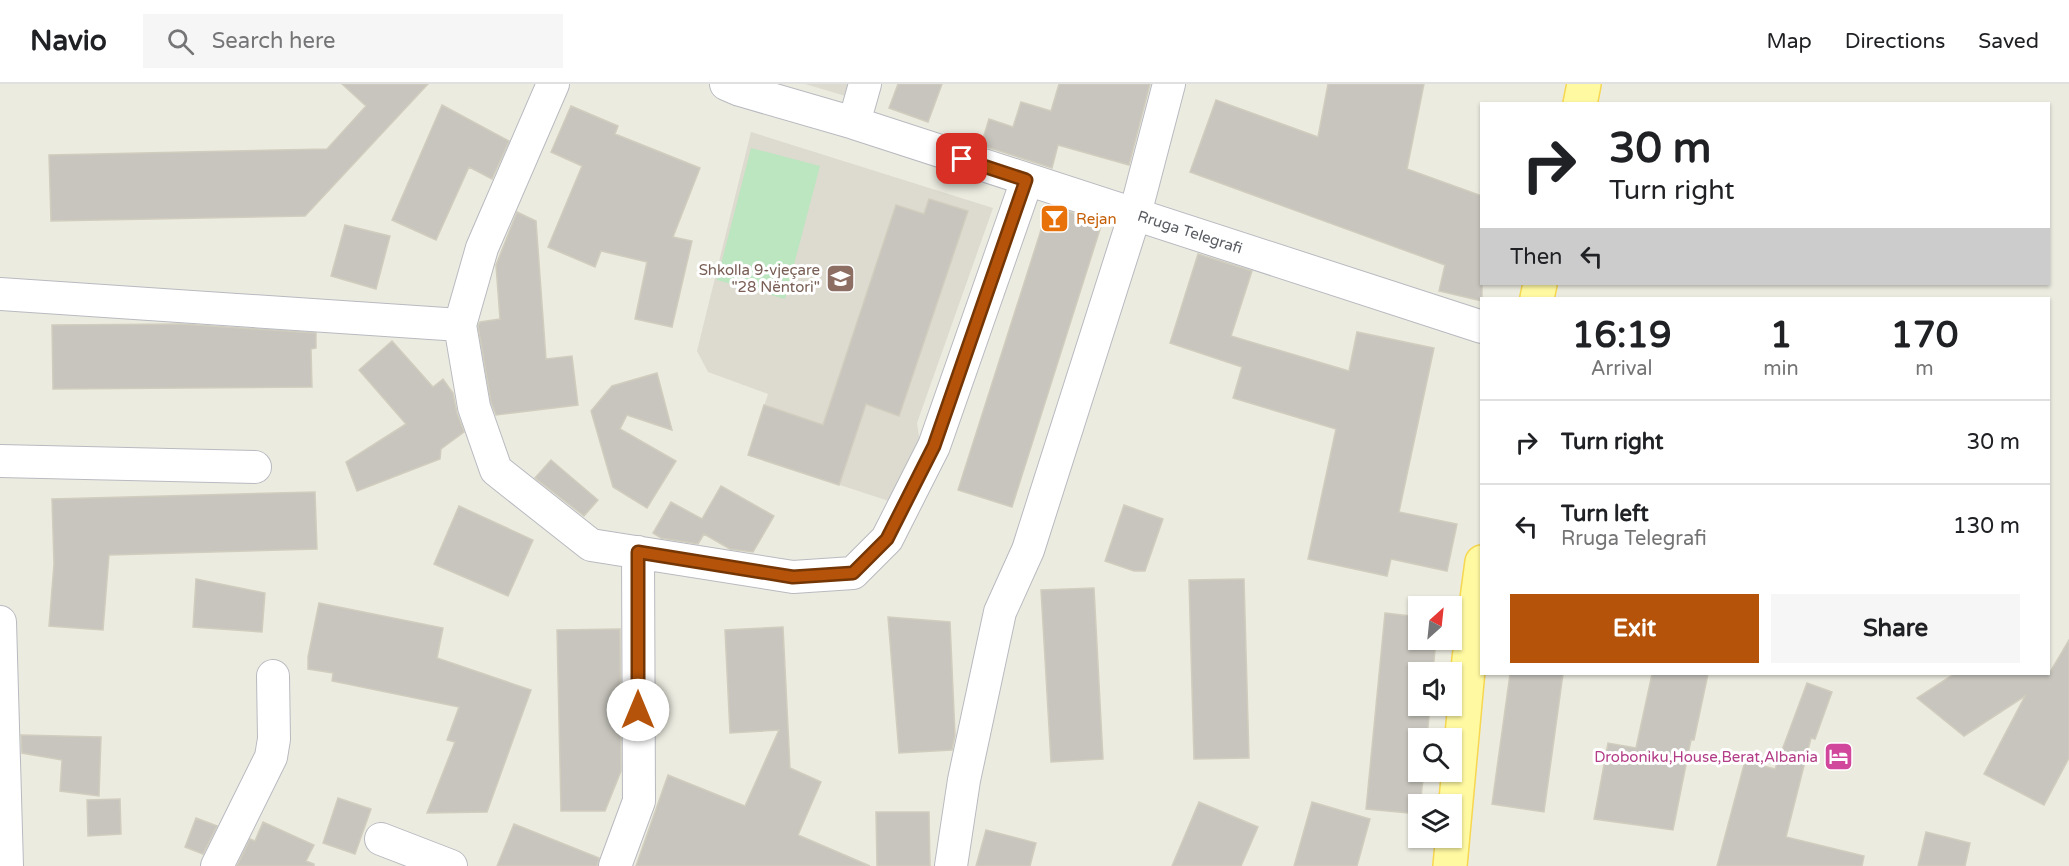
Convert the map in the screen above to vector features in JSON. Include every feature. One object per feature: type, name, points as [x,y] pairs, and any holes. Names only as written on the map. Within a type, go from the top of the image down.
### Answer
[{"type":"main road","points":[[1580,102],[1584,84]]},
{"type":"main road","points":[[1450,866],[1468,659],[1480,576]]},
{"type":"street","points":[[553,84],[482,248],[460,326],[474,408],[496,470],[591,545],[793,577],[853,573],[887,539],[934,446],[1026,180]]},
{"type":"street","name":"Rruga Telegrafi","points":[[726,84],[854,123],[1480,326]]},
{"type":"street","points":[[854,123],[866,84]]},
{"type":"street","points":[[951,866],[964,780],[1000,612],[1028,550],[1135,214],[1169,84]]},
{"type":"street","points":[[0,294],[460,326]]},
{"type":"street","points":[[0,461],[255,467]]},
{"type":"street","points":[[615,866],[639,801],[638,552]]},
{"type":"street","points":[[0,622],[7,866]]},
{"type":"street","points":[[217,866],[271,757],[274,739],[273,676]]},
{"type":"street","points":[[381,839],[451,866]]},
{"type":"shaded area","points":[[805,84],[853,84],[849,97]]},
{"type":"shaded area","name":"Shkolla 9-vjeçare \"28 Nëntori\"","points":[[751,132],[993,208],[917,423],[922,457],[895,503],[748,455],[768,394],[708,372],[697,351]]},
{"type":"green space","points":[[751,148],[820,166],[785,299],[717,280]]},
{"type":"building","points":[[342,84],[428,84],[305,216],[51,221],[49,155],[327,149],[366,106]]},
{"type":"building","points":[[898,84],[942,84],[928,122],[889,108]]},
{"type":"building","points":[[1059,84],[1150,84],[1129,165],[1058,145],[1052,168],[981,145],[989,119],[1013,127],[1021,102],[1051,111]]},
{"type":"building","points":[[1328,84],[1424,84],[1407,169],[1480,195],[1482,297],[1480,301],[1439,291],[1445,265],[1190,172],[1216,100],[1318,137]]},
{"type":"building","points":[[442,105],[509,141],[492,179],[469,167],[436,240],[392,220]]},
{"type":"building","points":[[571,106],[618,126],[615,134],[700,168],[673,237],[692,241],[672,327],[635,319],[647,262],[601,251],[595,267],[548,247],[582,166],[551,152]]},
{"type":"building","points":[[929,199],[968,211],[899,416],[866,404],[839,485],[748,455],[764,405],[823,425],[896,205],[924,214]]},
{"type":"building","points":[[1049,205],[1102,223],[1012,507],[958,490]]},
{"type":"building","points":[[517,212],[536,221],[546,359],[572,356],[578,405],[496,415],[491,402],[478,326],[480,322],[500,319],[496,265]]},
{"type":"building","points":[[345,225],[390,236],[376,289],[331,276]]},
{"type":"building","points":[[1198,254],[1252,271],[1231,336],[1349,371],[1357,332],[1434,348],[1399,512],[1457,524],[1447,571],[1391,559],[1387,576],[1308,559],[1336,429],[1233,398],[1242,367],[1170,343]]},
{"type":"building","points":[[181,324],[316,333],[316,348],[311,349],[312,387],[53,389],[52,325]]},
{"type":"building","points":[[392,341],[433,387],[443,379],[453,393],[464,432],[441,449],[440,459],[357,491],[346,462],[406,424],[359,370]]},
{"type":"building","points":[[657,373],[672,430],[627,415],[620,429],[676,461],[647,508],[613,487],[591,411],[612,386]]},
{"type":"building","points":[[551,460],[598,500],[584,516],[535,478]]},
{"type":"building","points":[[721,486],[774,516],[753,552],[730,549],[704,534],[698,544],[661,538],[653,533],[671,502],[702,519]]},
{"type":"building","points":[[315,492],[317,549],[109,555],[103,630],[49,626],[54,564],[52,499]]},
{"type":"building","points":[[1124,505],[1163,519],[1145,571],[1134,571],[1105,561]]},
{"type":"building","points":[[459,506],[533,540],[508,596],[434,564]]},
{"type":"building","points":[[196,579],[265,593],[262,632],[193,627]]},
{"type":"building","points":[[1244,579],[1249,758],[1194,759],[1189,580]]},
{"type":"building","points":[[1094,588],[1103,759],[1051,762],[1041,590]]},
{"type":"building","points":[[319,603],[443,628],[437,658],[531,690],[487,812],[427,813],[455,742],[447,740],[459,707],[332,681],[333,673],[308,669],[308,657]]},
{"type":"building","points":[[1385,613],[1408,616],[1408,650],[1435,650],[1434,662],[1408,662],[1408,716],[1429,716],[1428,728],[1408,728],[1408,782],[1423,782],[1421,794],[1408,794],[1408,813],[1366,809]]},
{"type":"building","points":[[888,617],[950,622],[955,735],[952,750],[899,753]]},
{"type":"building","points":[[783,627],[790,768],[821,782],[798,835],[870,866],[636,866],[668,775],[745,806],[779,730],[730,733],[725,630]]},
{"type":"building","points":[[620,629],[621,771],[605,811],[561,811],[557,630]]},
{"type":"building","points":[[2069,640],[2069,758],[2044,805],[1984,774],[2025,696],[1964,736],[1917,698],[1952,675],[2050,675]]},
{"type":"building","points":[[1510,675],[1563,675],[1544,812],[1492,804]]},
{"type":"building","points":[[1652,675],[1708,675],[1694,740],[1691,740],[1673,830],[1594,819],[1608,743],[1636,748]]},
{"type":"building","points":[[1807,683],[1832,692],[1815,739],[1811,738],[1786,837],[1864,856],[1862,866],[1717,866],[1745,761],[1775,769]]},
{"type":"building","points":[[21,735],[101,737],[99,796],[60,791],[62,760],[22,753]]},
{"type":"building","points":[[338,798],[371,809],[355,854],[323,843]]},
{"type":"building","points":[[120,799],[121,834],[88,836],[87,800]]},
{"type":"building","points":[[1199,802],[1258,827],[1241,866],[1172,866]]},
{"type":"building","points":[[1312,802],[1370,819],[1357,866],[1294,866]]},
{"type":"building","points":[[876,812],[929,812],[930,866],[877,866]]},
{"type":"building","points":[[196,818],[217,826],[203,854],[185,847]]},
{"type":"building","points":[[263,822],[314,845],[306,861],[314,866],[237,866],[250,839],[255,841]]},
{"type":"building","points":[[514,824],[599,858],[597,866],[497,866]]},
{"type":"building","points":[[986,830],[1036,843],[1030,866],[976,866]]},
{"type":"building","points":[[1926,832],[1970,843],[1965,866],[1918,866]]},
{"type":"place","name":"Rejan","points":[[1055,219]]},
{"type":"place","name":"Shkolla 9-vjeçare \"28 Nëntori\"","points":[[841,279]]},
{"type":"place","name":"Droboniku,House,Berat,Albania","points":[[1839,757]]},
{"type":"route","points":[[638,710],[638,552],[793,577],[853,573],[887,539],[934,446],[1026,180],[962,159]]}]
